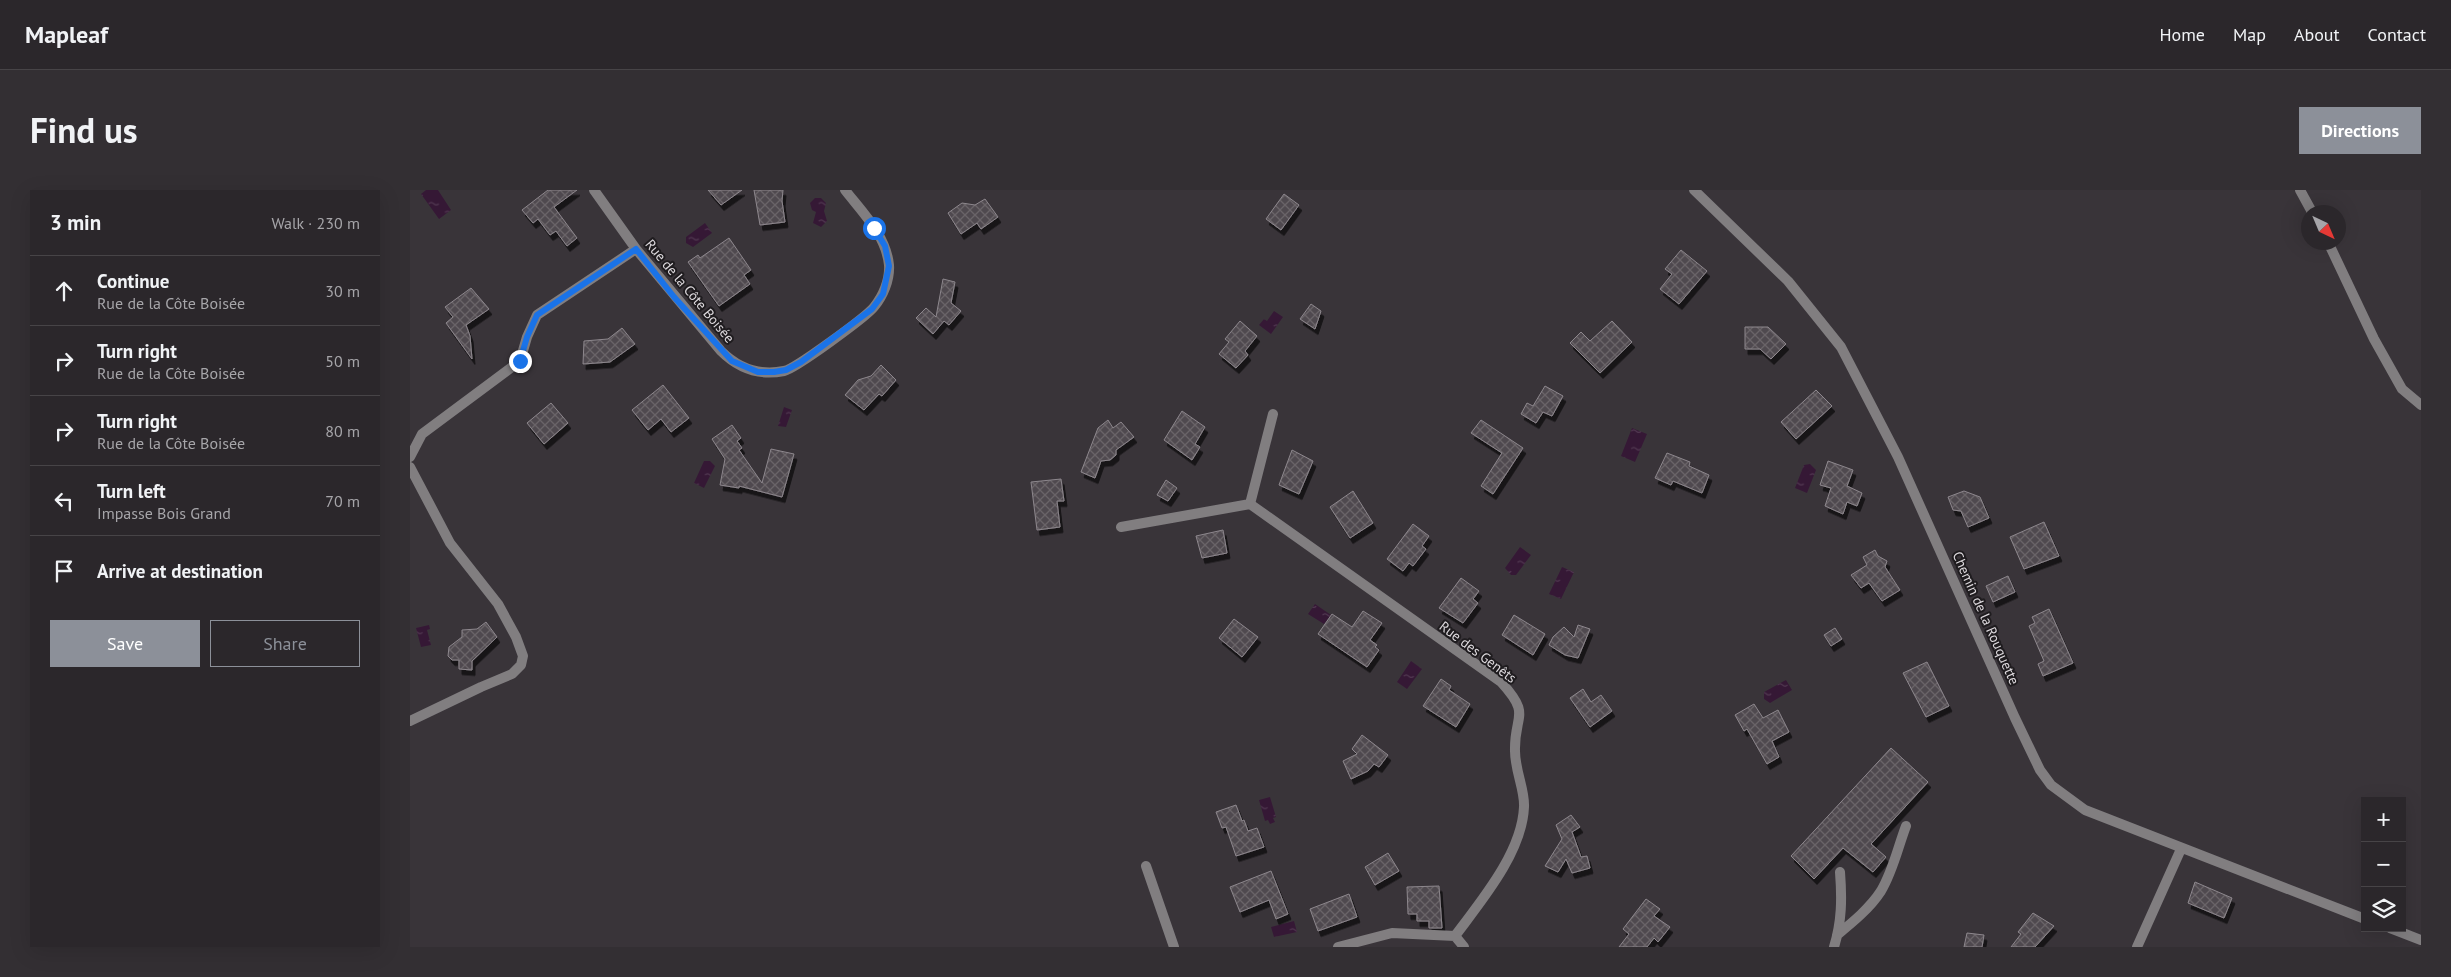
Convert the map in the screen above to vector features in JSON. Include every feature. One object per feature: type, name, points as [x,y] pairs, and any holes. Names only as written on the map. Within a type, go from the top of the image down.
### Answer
[{"type":"street","name":"Rue de la Côte Boisée","points":[[594,190],[636,249],[674,297],[732,361],[758,372],[786,370],[872,309],[883,294],[889,266],[885,246],[845,190]]},
{"type":"street","name":"Chemin de la Rouquette","points":[[1694,190],[1788,281],[1841,347],[1898,457],[2015,718],[2046,778],[2065,797],[2085,810],[2361,916]]},
{"type":"street","points":[[2300,190],[2308,205]]},
{"type":"street","points":[[410,457],[422,434],[520,361],[527,337],[537,315],[636,249]]},
{"type":"street","points":[[2332,250],[2374,339],[2402,389],[2421,405]]},
{"type":"street","points":[[1121,528],[1250,504],[1273,414]]},
{"type":"street","points":[[410,467],[450,543],[498,604],[516,637],[523,656],[521,665],[512,674],[410,721]]},
{"type":"street","name":"Rue des Genêts","points":[[1250,504],[1501,682],[1520,707],[1515,748],[1515,769],[1523,790],[1524,807],[1520,828],[1508,859],[1486,894],[1455,936]]},
{"type":"street","points":[[1837,935],[1857,920],[1881,892],[1906,826]]},
{"type":"street","points":[[2137,947],[2180,848]]},
{"type":"street","points":[[1146,866],[1174,947]]},
{"type":"street","points":[[1834,947],[1842,904],[1840,872]]},
{"type":"street","points":[[1338,947],[1392,932],[1455,936],[1464,947]]},
{"type":"street","points":[[2400,932],[2421,940]]},
{"type":"water","points":[[426,190],[438,190],[451,210],[439,219],[421,194]]},
{"type":"water","points":[[815,198],[821,198],[826,203],[824,211],[827,221],[821,227],[813,223],[816,212],[812,210],[810,203]]},
{"type":"water","points":[[705,223],[712,233],[693,247],[686,243],[686,237]]},
{"type":"water","points":[[1274,311],[1283,317],[1271,334],[1259,325],[1264,319],[1267,321]]},
{"type":"water","points":[[784,407],[792,410],[786,427],[778,426]]},
{"type":"water","points":[[1632,428],[1647,434],[1635,462],[1621,456]]},
{"type":"water","points":[[704,461],[710,461],[715,466],[704,488],[694,483]]},
{"type":"water","points":[[1810,464],[1816,470],[1807,493],[1795,488],[1804,465]]},
{"type":"water","points":[[1520,547],[1531,555],[1516,575],[1511,575],[1505,568]]},
{"type":"water","points":[[1562,567],[1574,572],[1561,599],[1549,594]]},
{"type":"water","points":[[1315,604],[1331,615],[1324,624],[1308,614]]},
{"type":"water","points":[[429,625],[430,629],[427,630],[431,645],[421,647],[416,628]]},
{"type":"water","points":[[1411,661],[1422,669],[1407,689],[1397,682]]},
{"type":"water","points":[[1786,680],[1792,690],[1770,703],[1764,699],[1764,692]]},
{"type":"water","points":[[1270,797],[1276,817],[1273,818],[1275,822],[1270,824],[1268,820],[1265,821],[1259,800]]},
{"type":"water","points":[[1294,921],[1297,932],[1274,937],[1271,927]]},
{"type":"building","points":[[548,190],[577,190],[554,207],[577,238],[567,246],[556,231],[550,235],[538,219],[533,223],[522,210]]},
{"type":"building","points":[[708,190],[742,190],[721,205]]},
{"type":"building","points":[[754,190],[783,190],[782,201],[785,222],[760,225]]},
{"type":"building","points":[[1284,194],[1299,205],[1281,230],[1266,219]]},
{"type":"building","points":[[985,199],[998,217],[981,229],[977,223],[961,234],[948,213],[962,203],[975,205]]},
{"type":"building","points":[[729,238],[751,270],[744,275],[750,284],[719,306],[688,262],[698,255],[700,258]]},
{"type":"building","points":[[1681,250],[1707,271],[1679,304],[1660,289],[1672,274],[1665,269]]},
{"type":"building","points":[[943,279],[955,282],[951,303],[961,311],[949,325],[944,321],[933,334],[916,318],[926,308],[936,317]]},
{"type":"building","points":[[471,288],[489,309],[466,325],[470,336],[472,359],[446,323],[453,317],[445,307]]},
{"type":"building","points":[[1311,304],[1321,311],[1315,329],[1300,319]]},
{"type":"building","points":[[1240,321],[1257,336],[1245,351],[1248,355],[1236,368],[1219,354],[1229,342],[1225,339]]},
{"type":"building","points":[[1612,321],[1632,342],[1600,373],[1570,343],[1581,332],[1590,341]]},
{"type":"building","points":[[1745,327],[1768,327],[1786,344],[1771,359],[1760,349],[1745,349]]},
{"type":"building","points":[[622,328],[635,344],[610,362],[583,364],[584,341],[608,339]]},
{"type":"building","points":[[881,365],[896,380],[882,396],[879,394],[864,410],[845,395],[858,380],[871,376]]},
{"type":"building","points":[[663,385],[689,418],[671,432],[661,419],[648,430],[632,410]]},
{"type":"building","points":[[1545,386],[1563,396],[1552,416],[1543,412],[1536,423],[1521,414],[1527,403],[1533,406]]},
{"type":"building","points":[[1816,390],[1832,406],[1796,439],[1781,422]]},
{"type":"building","points":[[551,403],[568,423],[544,444],[527,423]]},
{"type":"building","points":[[1182,411],[1205,427],[1195,444],[1200,447],[1192,460],[1164,440]]},
{"type":"building","points":[[1108,420],[1113,428],[1121,422],[1134,437],[1116,450],[1116,455],[1110,460],[1101,461],[1095,478],[1081,472],[1098,428]]},
{"type":"building","points":[[1481,420],[1523,448],[1493,494],[1481,486],[1502,453],[1471,433]]},
{"type":"building","points":[[732,425],[741,438],[737,441],[742,448],[739,450],[762,483],[771,449],[794,454],[782,497],[739,486],[739,488],[720,485],[725,459],[712,439]]},
{"type":"building","points":[[1292,450],[1313,461],[1299,494],[1279,485]]},
{"type":"building","points":[[1667,453],[1690,462],[1689,466],[1709,475],[1702,493],[1673,481],[1671,485],[1655,478]]},
{"type":"building","points":[[1828,461],[1853,470],[1847,486],[1862,493],[1857,506],[1847,502],[1843,514],[1825,506],[1831,488],[1820,485]]},
{"type":"building","points":[[1061,479],[1064,501],[1057,501],[1060,527],[1037,530],[1031,482]]},
{"type":"building","points":[[1166,480],[1177,488],[1168,501],[1157,495]]},
{"type":"building","points":[[1353,491],[1373,523],[1350,538],[1330,507]]},
{"type":"building","points":[[1964,491],[1980,497],[1989,518],[1968,527],[1961,511],[1953,510],[1948,497]]},
{"type":"building","points":[[2044,522],[2059,556],[2024,569],[2010,537]]},
{"type":"building","points":[[1413,524],[1429,536],[1422,546],[1426,549],[1413,566],[1409,563],[1403,571],[1387,559]]},
{"type":"building","points":[[1223,530],[1227,553],[1202,558],[1196,536]]},
{"type":"building","points":[[1875,550],[1878,556],[1887,561],[1885,567],[1900,590],[1882,601],[1869,583],[1861,588],[1851,575],[1867,565],[1863,557]]},
{"type":"building","points":[[2008,576],[2015,592],[1993,602],[1986,586]]},
{"type":"building","points":[[1461,578],[1479,591],[1473,599],[1478,603],[1463,623],[1439,608]]},
{"type":"building","points":[[2049,609],[2073,663],[2043,676],[2038,664],[2044,661],[2029,626],[2035,623],[2032,617]]},
{"type":"building","points":[[1363,611],[1382,623],[1370,640],[1377,645],[1375,647],[1379,650],[1367,667],[1318,634],[1332,614],[1352,627]]},
{"type":"building","points":[[1514,615],[1545,634],[1533,655],[1502,635]]},
{"type":"building","points":[[1234,619],[1258,637],[1242,657],[1219,638]]},
{"type":"building","points":[[486,622],[497,637],[472,661],[472,670],[459,669],[459,660],[452,660],[448,656],[449,647],[462,637],[462,630],[477,629]]},
{"type":"building","points":[[1578,625],[1590,629],[1578,658],[1565,655],[1549,645],[1553,637],[1564,627],[1574,637]]},
{"type":"building","points":[[1835,628],[1842,639],[1831,646],[1824,635]]},
{"type":"building","points":[[1927,662],[1949,706],[1926,717],[1903,673]]},
{"type":"building","points":[[1441,679],[1451,686],[1449,690],[1470,704],[1456,727],[1423,706]]},
{"type":"building","points":[[1583,689],[1591,702],[1601,695],[1612,711],[1590,727],[1570,698]]},
{"type":"building","points":[[1754,704],[1763,718],[1778,710],[1789,732],[1772,741],[1779,757],[1767,764],[1747,729],[1744,731],[1735,715]]},
{"type":"building","points":[[1362,735],[1388,755],[1379,767],[1374,764],[1368,771],[1351,779],[1343,761],[1357,754],[1352,749]]},
{"type":"building","points":[[1891,748],[1928,782],[1871,844],[1886,857],[1873,872],[1843,848],[1814,879],[1791,856]]},
{"type":"building","points":[[1236,805],[1248,831],[1257,828],[1264,847],[1236,856],[1226,827],[1222,828],[1216,812]]},
{"type":"building","points":[[1571,815],[1580,827],[1572,832],[1581,857],[1587,856],[1590,868],[1572,873],[1566,859],[1558,872],[1545,866],[1562,839],[1556,825]]},
{"type":"building","points":[[1388,853],[1399,871],[1375,885],[1365,867]]},
{"type":"building","points":[[1271,871],[1288,914],[1276,919],[1269,900],[1240,912],[1230,887]]},
{"type":"building","points":[[2195,882],[2232,898],[2224,918],[2188,903]]},
{"type":"building","points":[[1439,886],[1442,928],[1429,928],[1429,921],[1417,921],[1417,914],[1408,914],[1407,887]]},
{"type":"building","points":[[1349,894],[1357,917],[1318,931],[1310,909]]},
{"type":"building","points":[[1646,899],[1660,909],[1654,916],[1670,927],[1658,942],[1654,938],[1647,947],[1619,947],[1629,934],[1623,929]]},
{"type":"building","points":[[2033,913],[2054,926],[2035,947],[2011,947],[2021,934],[2018,932]]},
{"type":"building","points":[[1967,933],[1984,935],[1982,947],[1964,947]]},
{"type":"route","points":[[520,361],[527,337],[537,315],[636,249],[674,297],[732,361],[744,368],[758,372],[786,370],[801,362],[872,309],[883,294],[889,266],[885,246],[874,228]]}]
